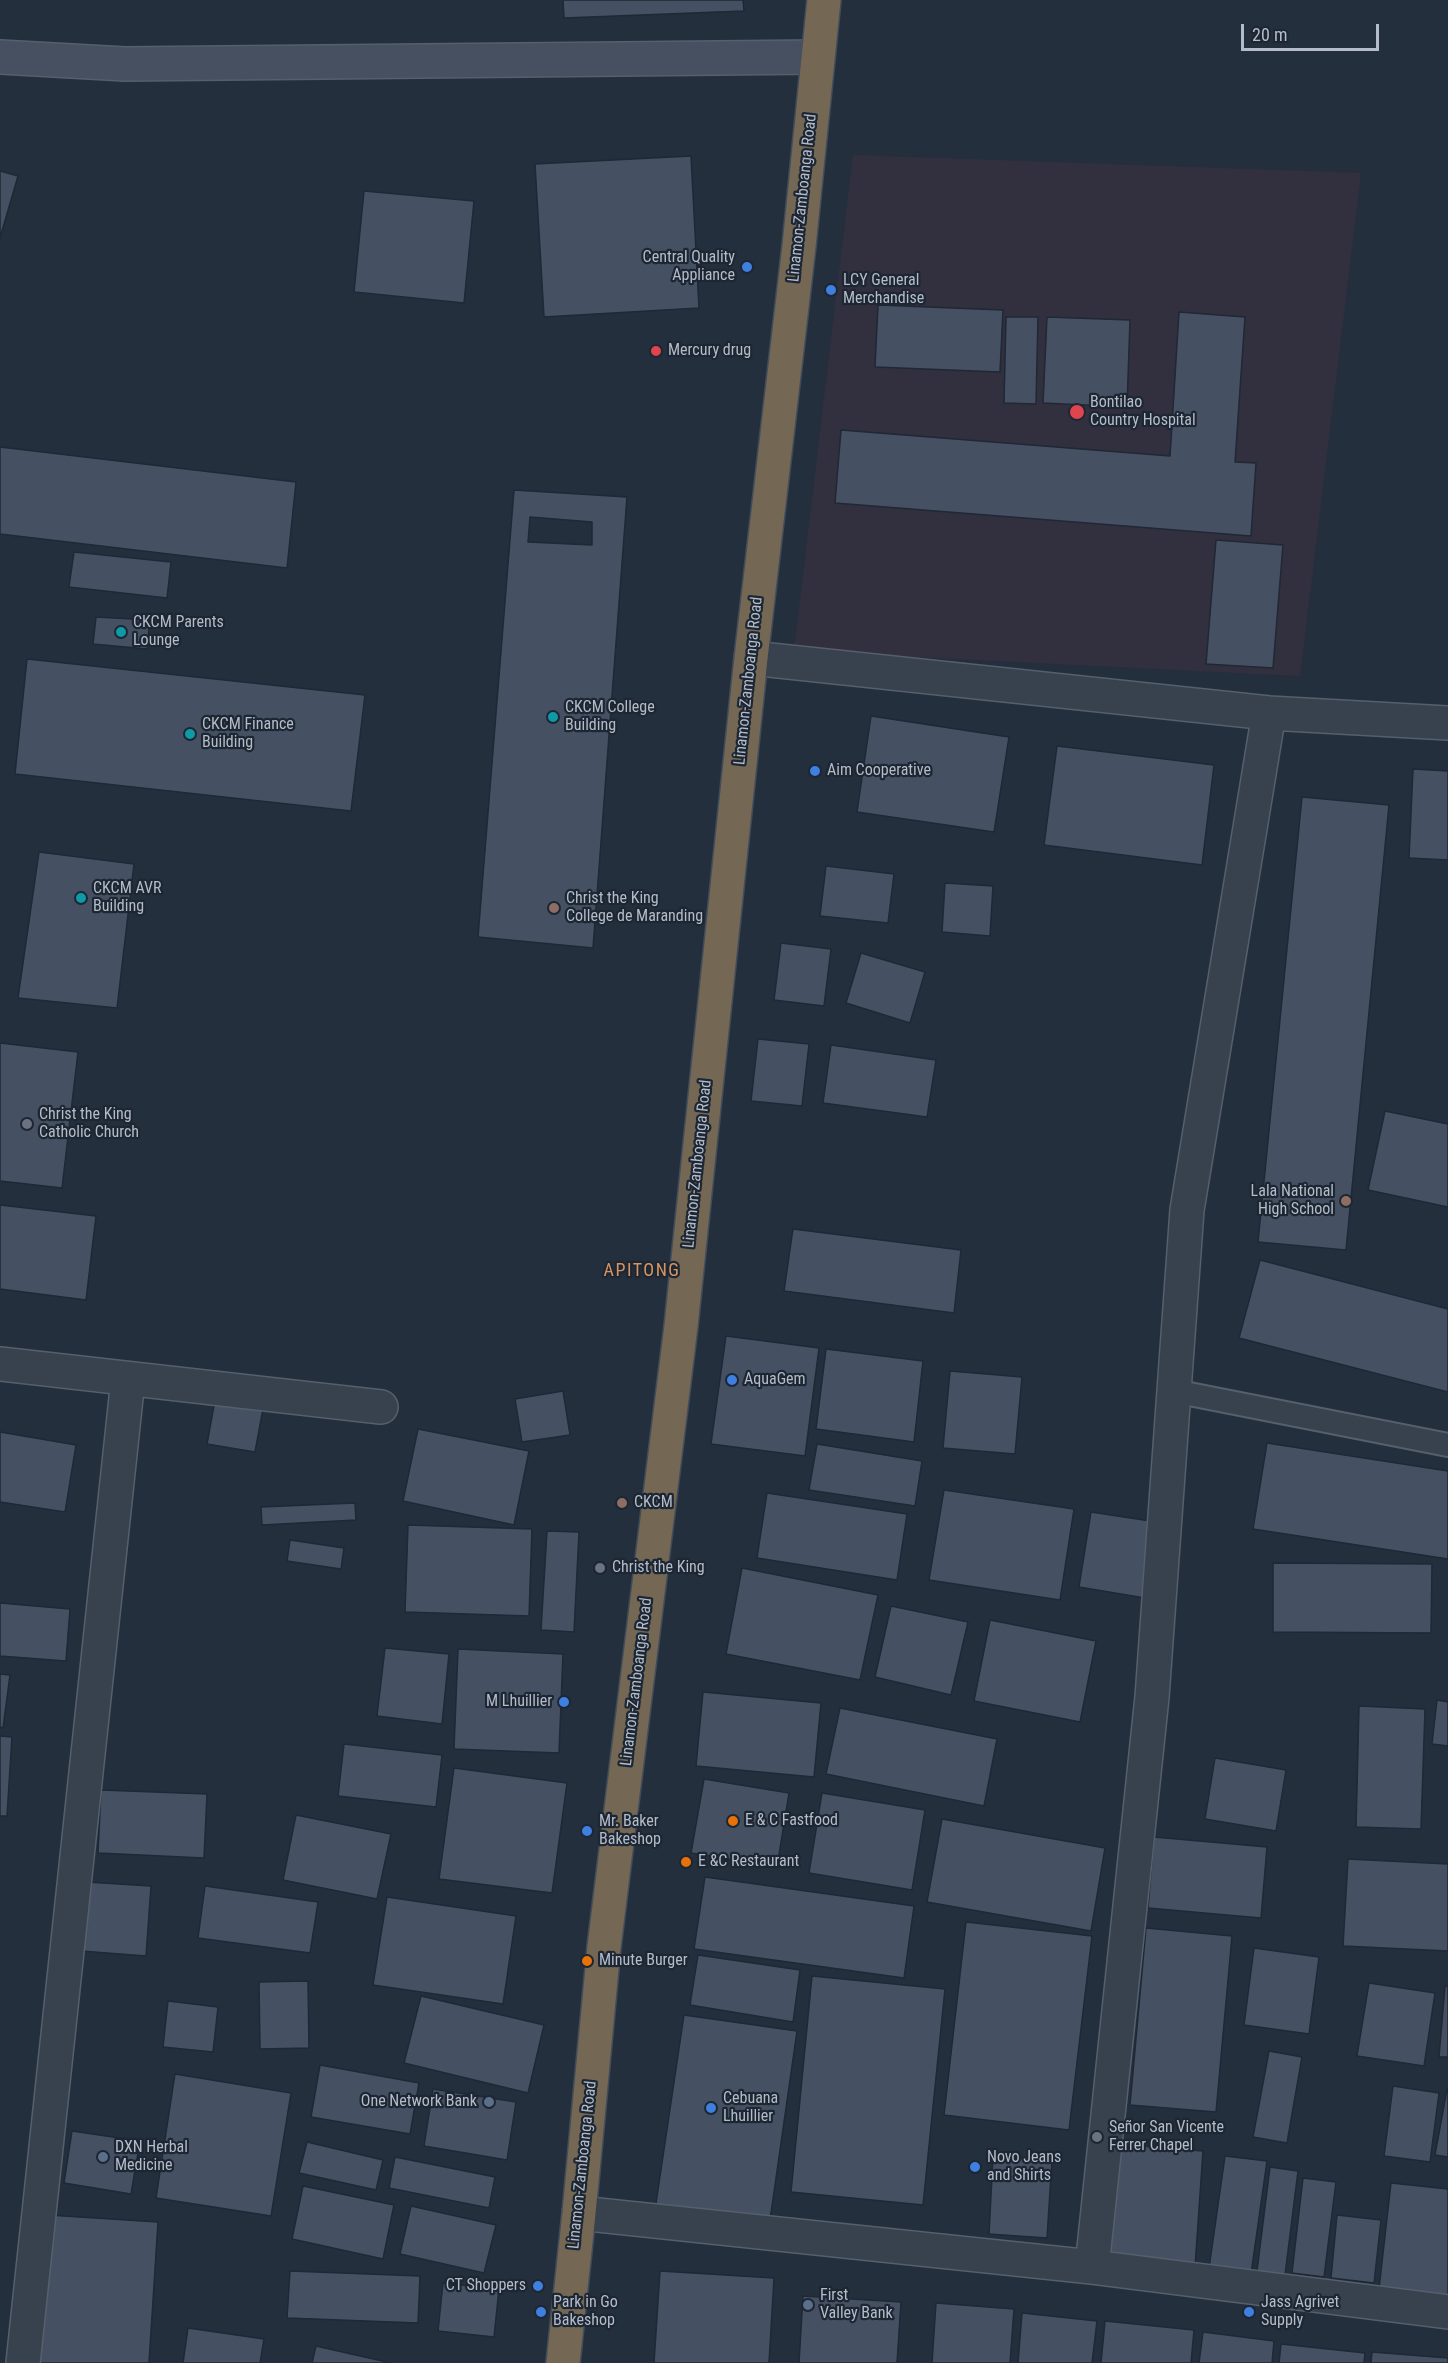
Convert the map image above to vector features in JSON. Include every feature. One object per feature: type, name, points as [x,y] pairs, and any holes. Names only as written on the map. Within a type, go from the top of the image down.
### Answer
[{"type":"highway","name":"Linamon-Zamboanga Road","points":[[563,2363],[604,1947],[681,1326],[751,658],[824,0]]},
{"type":"street","points":[[0,57],[125,64],[818,57]]},
{"type":"street","points":[[751,658],[1269,713],[1448,723]]},
{"type":"street","points":[[1092,2266],[1152,1697],[1187,1210],[1269,713]]},
{"type":"street","points":[[0,1364],[381,1407]]},
{"type":"street","points":[[22,2363],[128,1379]]},
{"type":"street","points":[[579,2213],[1092,2266],[1448,2312]]},
{"type":"lane","points":[[1174,1391],[1448,1445]]},
{"type":"shaded area","name":"Bontilao Country Hospital","points":[[853,155],[1361,173],[1300,676],[794,651]]},
{"type":"building","points":[[563,0],[743,0],[744,11],[564,18]]},
{"type":"building","points":[[691,156],[699,308],[544,317],[535,164]]},
{"type":"building","points":[[0,171],[18,176],[0,238]]},
{"type":"building","points":[[364,191],[474,201],[464,303],[354,292]]},
{"type":"building","points":[[878,305],[1003,310],[1000,372],[875,367]]},
{"type":"building","points":[[1179,312],[1245,317],[1235,462],[1256,463],[1251,536],[835,503],[841,430],[1170,456]]},
{"type":"building","points":[[1006,317],[1038,317],[1036,404],[1004,403]]},
{"type":"building","points":[[1047,317],[1130,320],[1127,407],[1043,403]]},
{"type":"building","points":[[0,447],[296,482],[287,568],[0,534]]},
{"type":"building","name":"CKCM College Building","points":[[514,490],[627,497],[593,948],[478,937]]},
{"type":"building","points":[[530,517],[592,522],[592,545],[528,542]]},
{"type":"building","points":[[1216,540],[1283,545],[1273,668],[1206,664]]},
{"type":"building","points":[[74,552],[171,562],[167,598],[69,587]]},
{"type":"building","name":"CKCM Parents Lounge","points":[[96,617],[150,620],[147,649],[93,644]]},
{"type":"building","name":"CKCM Finance Building","points":[[27,659],[365,695],[351,811],[15,774]]},
{"type":"building","points":[[871,716],[1009,737],[994,832],[857,812]]},
{"type":"building","points":[[1057,746],[1214,765],[1202,865],[1044,845]]},
{"type":"building","points":[[1413,769],[1448,771],[1448,860],[1409,858]]},
{"type":"building","points":[[1302,797],[1389,805],[1346,1250],[1258,1242]]},
{"type":"building","name":"CKCM AVR Building","points":[[39,852],[134,864],[117,1008],[18,998]]},
{"type":"building","points":[[826,866],[894,874],[888,923],[820,916]]},
{"type":"building","points":[[945,883],[993,886],[990,936],[942,932]]},
{"type":"building","points":[[781,943],[831,949],[824,1006],[774,1000]]},
{"type":"building","points":[[861,953],[925,972],[910,1023],[846,1003]]},
{"type":"building","points":[[758,1039],[809,1044],[802,1106],[751,1101]]},
{"type":"building","points":[[0,1043],[78,1052],[62,1188],[0,1181]]},
{"type":"building","points":[[831,1045],[936,1060],[927,1117],[823,1103]]},
{"type":"building","points":[[1385,1111],[1448,1124],[1448,1207],[1368,1190]]},
{"type":"building","points":[[0,1205],[96,1216],[86,1300],[0,1289]]},
{"type":"building","points":[[793,1229],[961,1250],[954,1313],[784,1291]]},
{"type":"building","points":[[1260,1260],[1448,1309],[1448,1392],[1239,1338]]},
{"type":"building","points":[[726,1336],[819,1348],[805,1456],[711,1444]]},
{"type":"building","points":[[826,1349],[923,1361],[914,1442],[816,1429]]},
{"type":"building","points":[[950,1371],[1022,1377],[1015,1454],[943,1448]]},
{"type":"building","points":[[563,1391],[570,1435],[522,1442],[515,1399]]},
{"type":"building","points":[[215,1400],[263,1409],[255,1452],[207,1444]]},
{"type":"building","points":[[418,1429],[529,1451],[514,1525],[403,1501]]},
{"type":"building","points":[[0,1432],[76,1445],[65,1512],[0,1502]]},
{"type":"building","points":[[1267,1443],[1448,1471],[1448,1559],[1253,1529]]},
{"type":"building","points":[[817,1444],[922,1461],[915,1506],[809,1490]]},
{"type":"building","points":[[944,1490],[1074,1509],[1060,1600],[929,1580]]},
{"type":"building","points":[[767,1493],[907,1514],[897,1580],[757,1558]]},
{"type":"building","points":[[355,1503],[356,1520],[262,1525],[261,1507]]},
{"type":"building","points":[[1091,1512],[1157,1522],[1145,1598],[1079,1587]]},
{"type":"building","points":[[408,1525],[532,1529],[529,1616],[405,1612]]},
{"type":"building","points":[[547,1531],[579,1532],[574,1632],[541,1630]]},
{"type":"building","points":[[290,1540],[344,1548],[341,1569],[287,1561]]},
{"type":"building","points":[[1273,1563],[1432,1564],[1431,1633],[1273,1632]]},
{"type":"building","points":[[742,1568],[878,1595],[860,1680],[726,1654]]},
{"type":"building","points":[[0,1603],[70,1609],[66,1661],[0,1656]]},
{"type":"building","points":[[891,1606],[968,1622],[951,1695],[875,1677]]},
{"type":"building","points":[[990,1620],[1096,1641],[1080,1722],[974,1701]]},
{"type":"building","points":[[385,1648],[449,1654],[442,1724],[377,1716]]},
{"type":"building","points":[[458,1649],[563,1654],[559,1753],[454,1749]]},
{"type":"building","points":[[0,1674],[10,1675],[3,1728],[0,1727]]},
{"type":"building","points":[[703,1692],[821,1703],[814,1777],[696,1766]]},
{"type":"building","points":[[1437,1700],[1448,1702],[1448,1746],[1432,1744]]},
{"type":"building","points":[[1359,1706],[1425,1709],[1421,1829],[1356,1827]]},
{"type":"building","points":[[840,1708],[997,1739],[984,1806],[826,1774]]},
{"type":"building","points":[[0,1736],[12,1737],[7,1816],[0,1816]]},
{"type":"building","points":[[344,1744],[442,1755],[436,1807],[338,1796]]},
{"type":"building","points":[[1215,1758],[1286,1770],[1276,1831],[1205,1819]]},
{"type":"building","points":[[454,1768],[567,1783],[552,1893],[439,1879]]},
{"type":"building","points":[[704,1779],[789,1793],[777,1867],[691,1853]]},
{"type":"building","points":[[101,1790],[207,1794],[204,1858],[98,1853]]},
{"type":"building","points":[[822,1793],[925,1810],[912,1890],[809,1873]]},
{"type":"building","points":[[296,1815],[391,1834],[377,1899],[283,1880]]},
{"type":"building","points":[[942,1819],[1105,1848],[1091,1931],[927,1902]]},
{"type":"building","points":[[1154,1837],[1267,1847],[1261,1918],[1148,1908]]},
{"type":"building","points":[[1348,1859],[1448,1864],[1448,1951],[1343,1946]]},
{"type":"building","points":[[705,1877],[914,1906],[904,1978],[694,1949]]},
{"type":"building","points":[[86,1882],[151,1886],[146,1956],[81,1951]]},
{"type":"building","points":[[205,1886],[318,1902],[310,1953],[198,1938]]},
{"type":"building","points":[[387,1897],[516,1916],[503,2004],[373,1985]]},
{"type":"building","points":[[966,1922],[1092,1936],[1069,2130],[944,2115]]},
{"type":"building","points":[[1146,1928],[1232,1936],[1216,2112],[1130,2105]]},
{"type":"building","points":[[1254,1948],[1319,1957],[1309,2034],[1244,2025]]},
{"type":"building","points":[[698,1955],[800,1970],[793,2022],[690,2005]]},
{"type":"building","points":[[812,1976],[945,1989],[923,2205],[791,2192]]},
{"type":"building","points":[[308,1981],[309,2048],[260,2049],[259,1982]]},
{"type":"building","points":[[1369,1983],[1435,1993],[1424,2066],[1357,2056]]},
{"type":"building","points":[[1445,1986],[1448,1986],[1448,2057],[1439,2057]]},
{"type":"building","points":[[421,1996],[544,2025],[528,2093],[404,2063]]},
{"type":"building","points":[[168,2001],[218,2007],[213,2052],[163,2047]]},
{"type":"building","points":[[684,2015],[797,2031],[769,2227],[655,2210]]},
{"type":"building","points":[[1269,2051],[1302,2057],[1287,2143],[1253,2137]]},
{"type":"building","points":[[320,2065],[419,2083],[410,2134],[311,2117]]},
{"type":"building","points":[[175,2074],[291,2093],[271,2216],[156,2198]]},
{"type":"building","points":[[1393,2086],[1439,2093],[1430,2162],[1384,2156]]},
{"type":"building","points":[[433,2089],[516,2102],[507,2160],[424,2146]]},
{"type":"building","points":[[1448,2090],[1448,2157],[1435,2155]]},
{"type":"building","points":[[72,2131],[140,2141],[131,2194],[64,2183]]},
{"type":"building","points":[[307,2142],[383,2160],[376,2190],[299,2173]]},
{"type":"building","points":[[1117,2144],[1203,2151],[1195,2267],[1108,2260]]},
{"type":"building","points":[[1225,2156],[1267,2161],[1251,2274],[1209,2268]]},
{"type":"building","points":[[395,2157],[495,2177],[489,2208],[389,2188]]},
{"type":"building","points":[[993,2157],[1052,2160],[1047,2238],[989,2234]]},
{"type":"building","points":[[1270,2167],[1298,2171],[1285,2275],[1257,2271]]},
{"type":"building","points":[[1303,2178],[1336,2182],[1324,2277],[1292,2273]]},
{"type":"building","points":[[1391,2183],[1448,2189],[1448,2297],[1379,2289]]},
{"type":"building","points":[[303,2186],[394,2205],[383,2259],[292,2239]]},
{"type":"building","points":[[411,2206],[496,2225],[484,2273],[400,2254]]},
{"type":"building","points":[[48,2215],[158,2222],[149,2363],[39,2363]]},
{"type":"building","points":[[1337,2215],[1381,2220],[1374,2283],[1331,2278]]},
{"type":"building","points":[[290,2271],[420,2276],[418,2323],[287,2318]]},
{"type":"building","points":[[660,2271],[774,2278],[769,2363],[654,2363]]},
{"type":"building","points":[[443,2283],[499,2289],[494,2337],[438,2331]]},
{"type":"building","points":[[803,2296],[901,2302],[897,2363],[799,2363]]},
{"type":"building","points":[[936,2303],[1014,2309],[1010,2363],[932,2363]]},
{"type":"building","points":[[1022,2313],[1097,2321],[1092,2363],[1018,2363]]},
{"type":"building","points":[[1105,2321],[1194,2330],[1191,2363],[1101,2363]]},
{"type":"building","points":[[188,2328],[264,2339],[260,2363],[183,2363]]},
{"type":"building","points":[[1203,2332],[1274,2341],[1272,2363],[1199,2363]]},
{"type":"building","points":[[1281,2344],[1365,2353],[1364,2363],[1279,2363]]},
{"type":"building","points":[[316,2346],[391,2363],[312,2363]]},
{"type":"building","points":[[1372,2352],[1448,2358],[1448,2363],[1371,2363]]},
{"type":"place","name":"Central Quality Appliance","points":[[747,267]]},
{"type":"place","name":"LCY General Merchandise","points":[[831,290]]},
{"type":"place","name":"Mercury drug","points":[[656,351]]},
{"type":"place","name":"Bontilao Country Hospital","points":[[1077,412]]},
{"type":"place","name":"CKCM Parents Lounge","points":[[121,632]]},
{"type":"place","name":"CKCM College Building","points":[[553,717]]},
{"type":"place","name":"CKCM Finance Building","points":[[190,734]]},
{"type":"place","name":"Aim Cooperative","points":[[815,771]]},
{"type":"place","name":"CKCM AVR Building","points":[[81,898]]},
{"type":"place","name":"Christ the King College de Maranding","points":[[554,908]]},
{"type":"place","name":"Christ the King Catholic Church","points":[[27,1124]]},
{"type":"place","name":"Lala National High School","points":[[1346,1201]]},
{"type":"place","name":"AquaGem","points":[[732,1380]]},
{"type":"place","name":"CKCM","points":[[622,1503]]},
{"type":"place","name":"Christ the King","points":[[600,1568]]},
{"type":"place","name":"M Lhuillier","points":[[564,1702]]},
{"type":"place","name":"E & C Fastfood","points":[[733,1821]]},
{"type":"place","name":"Mr. Baker Bakeshop","points":[[587,1831]]},
{"type":"place","name":"E &C Restaurant","points":[[686,1862]]},
{"type":"place","name":"Minute Burger","points":[[587,1961]]},
{"type":"place","name":"One Network Bank","points":[[489,2102]]},
{"type":"place","name":"Cebuana Lhuillier","points":[[711,2108]]},
{"type":"place","name":"Señor San Vicente Ferrer Chapel","points":[[1097,2137]]},
{"type":"place","name":"DXN Herbal Medicine","points":[[103,2157]]},
{"type":"place","name":"Novo Jeans and Shirts","points":[[975,2167]]},
{"type":"place","name":"CT Shoppers","points":[[538,2286]]},
{"type":"place","name":"First Valley Bank","points":[[808,2305]]},
{"type":"place","name":"Park in Go Bakeshop","points":[[541,2312]]},
{"type":"place","name":"Jass Agrivet Supply","points":[[1249,2312]]},
{"type":"district","name":"APITONG","points":[[642,1271]]}]
